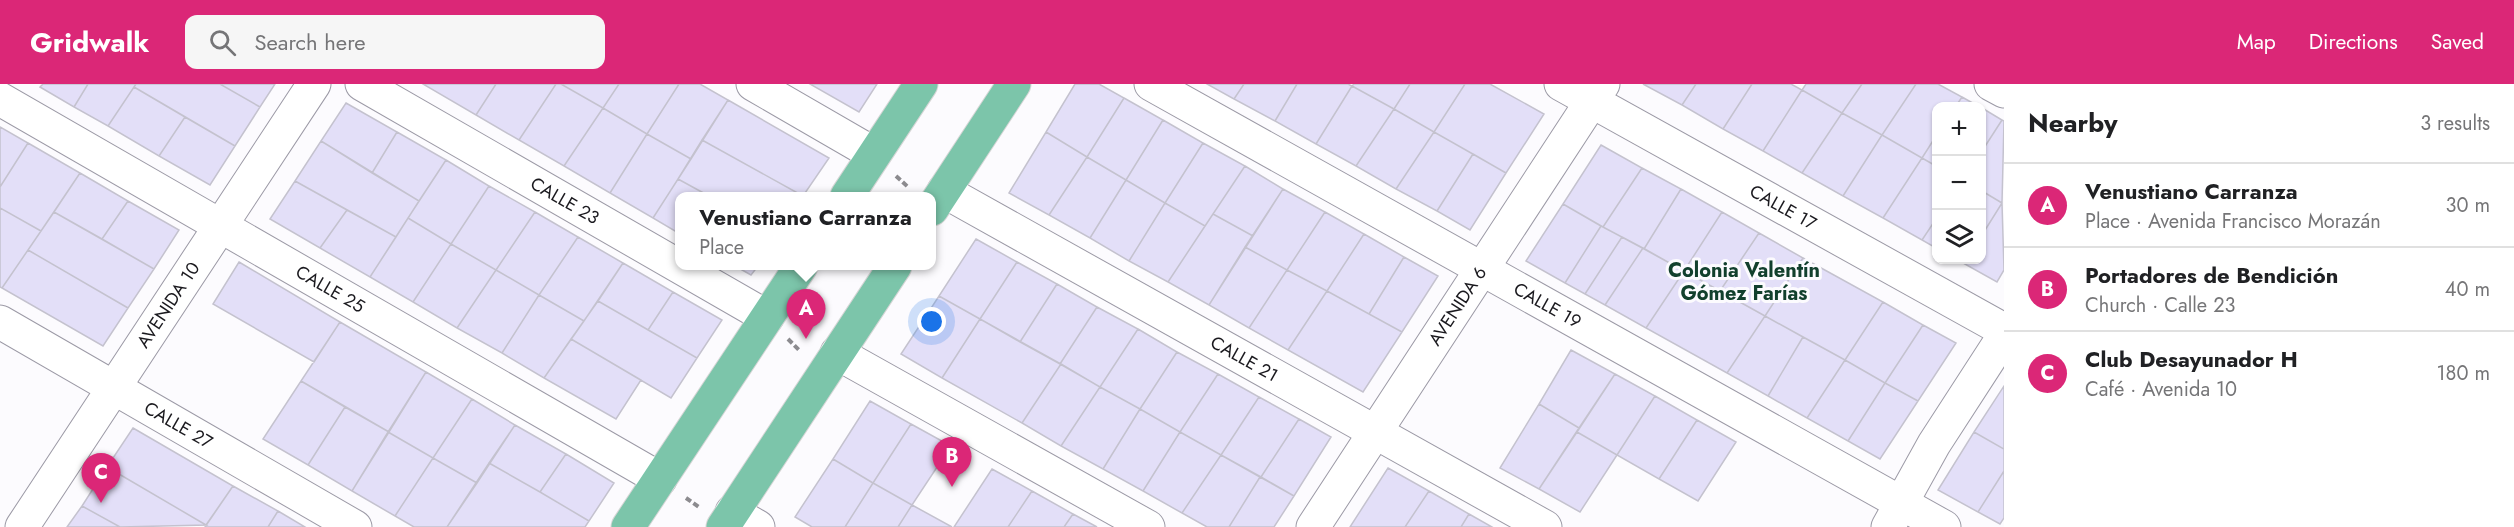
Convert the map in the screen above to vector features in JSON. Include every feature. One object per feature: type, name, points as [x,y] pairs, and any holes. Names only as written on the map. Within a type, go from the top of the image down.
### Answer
[{"type":"main road","points":[[849,192],[921,84]]},
{"type":"main road","points":[[938,200],[1014,84]]},
{"type":"main road","points":[[628,527],[798,270]]},
{"type":"main road","points":[[735,523],[837,353],[892,270]]},
{"type":"street","name":"AVENIDA 10","points":[[22,527],[314,84]]},
{"type":"street","name":"CALLE 23","points":[[362,84],[675,264]]},
{"type":"street","points":[[753,84],[874,154]]},
{"type":"street","name":"CALLE 19","points":[[1151,84],[1826,461],[1896,516],[1937,524]]},
{"type":"street","name":"CALLE 17","points":[[1561,84],[1598,93],[2004,330]]},
{"type":"street","points":[[1991,84],[2004,91]]},
{"type":"street","name":"AVENIDA 6","points":[[1313,527],[1598,93]]},
{"type":"street","name":"CALLE 25","points":[[0,99],[660,479]]},
{"type":"street","name":"CALLE 21","points":[[938,200],[1375,432],[1545,527]]},
{"type":"street","name":"CALLE 23","points":[[685,270],[767,317]]},
{"type":"street","name":"CALLE 27","points":[[0,322],[355,527]]},
{"type":"street","points":[[1896,516],[1934,444],[2004,336]]},
{"type":"street","points":[[837,353],[1148,527]]},
{"type":"path","points":[[874,154],[907,187],[919,192]]},
{"type":"path","points":[[767,317],[802,352],[837,353]]},
{"type":"path","points":[[660,479],[735,523]]},
{"type":"building","points":[[43,84],[88,84],[74,107],[40,87]]},
{"type":"building","points":[[88,84],[136,84],[108,126],[74,107]]},
{"type":"building","points":[[136,84],[220,84],[260,107],[235,146],[134,87]]},
{"type":"building","points":[[220,84],[275,84],[260,107]]},
{"type":"building","points":[[423,84],[496,84],[476,115]]},
{"type":"building","points":[[496,84],[556,84],[519,140],[476,115]]},
{"type":"building","points":[[556,84],[561,84],[603,108],[564,166],[519,140]]},
{"type":"building","points":[[561,84],[619,84],[603,108]]},
{"type":"building","points":[[619,84],[679,84],[647,134],[603,108]]},
{"type":"building","points":[[679,84],[700,84],[728,100],[691,159],[647,134]]},
{"type":"building","points":[[810,84],[877,84],[859,112]]},
{"type":"building","points":[[1075,84],[1099,84],[1124,98],[1087,157],[1046,132]]},
{"type":"building","points":[[1207,84],[1244,84],[1234,99]]},
{"type":"building","points":[[1244,84],[1297,84],[1275,121],[1234,99]]},
{"type":"building","points":[[1297,84],[1348,84],[1352,86],[1316,144],[1275,121]]},
{"type":"building","points":[[1354,84],[1410,84],[1394,109],[1352,86]]},
{"type":"building","points":[[1410,84],[1465,84],[1434,132],[1394,109]]},
{"type":"building","points":[[1465,84],[1490,84],[1544,114],[1506,173],[1434,132]]},
{"type":"building","points":[[1643,84],[1696,84],[1682,105]]},
{"type":"building","points":[[1696,84],[1752,84],[1723,129],[1682,105]]},
{"type":"building","points":[[1752,84],[1791,84],[1802,90],[1763,151],[1723,129]]},
{"type":"building","points":[[1806,84],[1862,84],[1842,113],[1802,90]]},
{"type":"building","points":[[1862,84],[1916,84],[1882,135],[1842,113]]},
{"type":"building","points":[[1916,84],[1938,84],[1962,97],[1959,102],[1932,102],[1932,142],[1922,158],[1882,135]]},
{"type":"building","points":[[1352,86],[1394,109],[1356,166],[1316,144]]},
{"type":"building","points":[[134,87],[185,117],[159,156],[108,126]]},
{"type":"building","points":[[1802,90],[1842,113],[1802,173],[1763,151]]},
{"type":"building","points":[[1962,97],[1971,102],[1959,102]]},
{"type":"building","points":[[1124,98],[1163,120],[1126,180],[1087,157]]},
{"type":"building","points":[[728,100],[829,158],[806,192],[796,192],[702,140]]},
{"type":"building","points":[[346,103],[397,132],[372,173],[321,141]]},
{"type":"building","points":[[603,108],[647,134],[610,193],[564,166]]},
{"type":"building","points":[[1394,109],[1434,132],[1396,189],[1356,166]]},
{"type":"building","points":[[1986,110],[2002,120],[1986,145]]},
{"type":"building","points":[[1842,113],[1882,135],[1843,196],[1802,173]]},
{"type":"building","points":[[185,117],[235,146],[210,185],[159,156]]},
{"type":"building","points":[[1163,120],[1203,143],[1165,203],[1126,180]]},
{"type":"building","points":[[2002,120],[2004,121],[2002,203],[1986,193],[1986,145]]},
{"type":"building","points":[[0,127],[28,143],[0,187]]},
{"type":"building","points":[[397,132],[446,160],[419,201],[372,173]]},
{"type":"building","points":[[1046,132],[1087,157],[1049,215],[1009,193]]},
{"type":"building","points":[[1434,132],[1473,154],[1437,211],[1396,189]]},
{"type":"building","points":[[647,134],[691,159],[653,218],[610,193]]},
{"type":"building","points":[[1882,135],[1922,158],[1883,218],[1843,196]]},
{"type":"building","points":[[702,140],[796,192],[702,192],[678,179]]},
{"type":"building","points":[[321,141],[419,201],[396,237],[295,181]]},
{"type":"building","points":[[1932,142],[1932,164],[1922,158]]},
{"type":"building","points":[[28,143],[80,173],[41,231],[0,208],[0,187]]},
{"type":"building","points":[[1203,143],[1245,166],[1205,226],[1165,203]]},
{"type":"building","points":[[1601,145],[1642,168],[1603,227],[1563,204]]},
{"type":"building","points":[[1473,154],[1506,173],[1470,230],[1437,211]]},
{"type":"building","points":[[1087,157],[1126,180],[1090,238],[1049,215]]},
{"type":"building","points":[[1922,158],[1932,164],[1932,225],[1922,240],[1883,218]]},
{"type":"building","points":[[446,160],[489,186],[451,244],[408,218]]},
{"type":"building","points":[[1245,166],[1283,189],[1253,236],[1213,214]]},
{"type":"building","points":[[1642,168],[1681,189],[1644,249],[1603,227]]},
{"type":"building","points":[[80,173],[128,201],[102,239],[54,212]]},
{"type":"building","points":[[678,179],[702,192],[675,192],[675,231],[653,218]]},
{"type":"building","points":[[1126,180],[1165,203],[1129,261],[1090,238]]},
{"type":"building","points":[[295,181],[347,210],[320,248],[270,219]]},
{"type":"building","points":[[489,186],[535,212],[496,270],[451,244]]},
{"type":"building","points":[[1283,189],[1325,212],[1287,270],[1245,247]]},
{"type":"building","points":[[1681,189],[1722,212],[1684,271],[1644,249]]},
{"type":"building","points":[[1986,193],[2002,203],[1986,229]]},
{"type":"building","points":[[128,201],[179,230],[154,269],[102,239]]},
{"type":"building","points":[[1165,203],[1205,226],[1168,282],[1129,261]]},
{"type":"building","points":[[2002,203],[2004,270],[1997,282],[1965,264],[1986,264],[1986,229]]},
{"type":"building","points":[[1563,204],[1601,226],[1565,283],[1526,261]]},
{"type":"building","points":[[0,208],[41,231],[2,288],[0,287]]},
{"type":"building","points":[[347,210],[396,237],[370,277],[320,248]]},
{"type":"building","points":[[54,212],[154,269],[128,308],[28,250]]},
{"type":"building","points":[[535,212],[578,237],[539,295],[496,270]]},
{"type":"building","points":[[1325,212],[1364,234],[1327,291],[1287,270]]},
{"type":"building","points":[[1722,212],[1759,233],[1720,291],[1684,271]]},
{"type":"building","points":[[1213,214],[1253,236],[1209,305],[1168,282]]},
{"type":"building","points":[[408,218],[451,244],[413,302],[370,277]]},
{"type":"building","points":[[1932,225],[1932,246],[1922,240]]},
{"type":"building","points":[[1601,226],[1622,237],[1585,294],[1565,283]]},
{"type":"building","points":[[1759,233],[1803,258],[1765,316],[1720,291]]},
{"type":"building","points":[[1364,234],[1404,257],[1369,314],[1327,291]]},
{"type":"building","points":[[578,237],[623,263],[584,321],[539,295]]},
{"type":"building","points":[[1622,237],[1643,248],[1605,305],[1585,294]]},
{"type":"building","points":[[976,239],[1017,262],[980,319],[939,296]]},
{"type":"building","points":[[451,244],[496,270],[457,328],[413,302]]},
{"type":"building","points":[[1245,247],[1287,270],[1249,328],[1209,305]]},
{"type":"building","points":[[1643,248],[1684,271],[1646,328],[1605,305]]},
{"type":"building","points":[[28,250],[128,308],[103,346],[2,288]]},
{"type":"building","points":[[1404,257],[1438,276],[1402,332],[1369,314]]},
{"type":"building","points":[[1803,258],[1883,302],[1845,360],[1765,316]]},
{"type":"building","points":[[239,262],[340,322],[314,362],[213,304]]},
{"type":"building","points":[[1017,262],[1057,284],[1020,342],[980,319]]},
{"type":"building","points":[[623,263],[673,292],[648,330],[598,301]]},
{"type":"building","points":[[496,270],[539,295],[502,353],[457,328]]},
{"type":"building","points":[[742,270],[755,270],[751,275]]},
{"type":"building","points":[[1287,270],[1327,291],[1288,350],[1249,328]]},
{"type":"building","points":[[1684,271],[1765,316],[1727,373],[1646,328]]},
{"type":"building","points":[[1057,284],[1097,307],[1060,364],[1020,342]]},
{"type":"building","points":[[1327,291],[1402,332],[1363,392],[1288,350]]},
{"type":"building","points":[[673,292],[722,320],[697,358],[648,330]]},
{"type":"building","points":[[539,295],[584,321],[544,378],[502,353]]},
{"type":"building","points":[[939,296],[980,319],[942,378],[901,354]]},
{"type":"building","points":[[598,301],[697,358],[671,398],[571,339]]},
{"type":"building","points":[[1883,302],[1923,325],[1885,383],[1845,360]]},
{"type":"building","points":[[1097,307],[1138,329],[1100,387],[1060,364]]},
{"type":"building","points":[[1765,316],[1803,337],[1768,396],[1727,373]]},
{"type":"building","points":[[980,319],[1061,364],[1022,423],[942,378]]},
{"type":"building","points":[[340,322],[426,372],[389,432],[301,381]]},
{"type":"building","points":[[1923,325],[1956,343],[1918,401],[1885,383]]},
{"type":"building","points":[[1138,329],[1177,352],[1140,409],[1100,387]]},
{"type":"building","points":[[1803,337],[1845,360],[1807,418],[1768,396]]},
{"type":"building","points":[[571,339],[641,380],[616,419],[544,378]]},
{"type":"building","points":[[1571,350],[1615,374],[1579,428],[1539,404]]},
{"type":"building","points":[[1177,352],[1218,374],[1180,432],[1140,409]]},
{"type":"building","points":[[1845,360],[1885,383],[1848,441],[1807,418]]},
{"type":"building","points":[[1061,364],[1100,387],[1061,446],[1022,423]]},
{"type":"building","points":[[426,372],[472,399],[433,458],[388,432]]},
{"type":"building","points":[[1218,374],[1259,397],[1221,455],[1180,432]]},
{"type":"building","points":[[1615,374],[1655,396],[1617,455],[1577,432]]},
{"type":"building","points":[[301,381],[345,407],[308,465],[263,439]]},
{"type":"building","points":[[1885,383],[1918,401],[1880,459],[1848,441]]},
{"type":"building","points":[[2004,386],[2004,449],[1974,432]]},
{"type":"building","points":[[1100,387],[1140,409],[1103,469],[1061,446]]},
{"type":"building","points":[[1655,396],[1697,420],[1659,479],[1617,455]]},
{"type":"building","points":[[1259,397],[1299,419],[1261,477],[1221,455]]},
{"type":"building","points":[[472,399],[515,425],[477,483],[433,458]]},
{"type":"building","points":[[870,401],[911,424],[873,483],[833,459]]},
{"type":"building","points":[[1539,404],[1579,428],[1539,489],[1500,468]]},
{"type":"building","points":[[345,407],[389,432],[352,491],[308,465]]},
{"type":"building","points":[[1140,409],[1180,432],[1143,491],[1103,469]]},
{"type":"building","points":[[1299,419],[1331,437],[1294,496],[1261,477]]},
{"type":"building","points":[[1697,420],[1736,442],[1698,501],[1659,479]]},
{"type":"building","points":[[911,424],[951,446],[912,505],[873,483]]},
{"type":"building","points":[[515,425],[566,454],[540,492],[489,463]]},
{"type":"building","points":[[133,428],[233,486],[206,525],[107,467]]},
{"type":"building","points":[[388,432],[433,458],[395,516],[352,491]]},
{"type":"building","points":[[1180,432],[1221,455],[1182,513],[1143,491]]},
{"type":"building","points":[[1577,432],[1617,455],[1580,512],[1539,489]]},
{"type":"building","points":[[1974,432],[2004,449],[2004,471],[1978,512],[1938,490]]},
{"type":"building","points":[[566,454],[614,483],[589,521],[540,492]]},
{"type":"building","points":[[1221,455],[1260,477],[1229,527],[1207,527],[1182,513]]},
{"type":"building","points":[[433,458],[477,483],[447,527],[414,527],[395,516]]},
{"type":"building","points":[[833,459],[873,483],[845,527],[812,527],[795,517]]},
{"type":"building","points":[[489,463],[589,521],[585,527],[447,527]]},
{"type":"building","points":[[107,467],[206,525],[120,527],[82,506]]},
{"type":"building","points":[[1388,468],[1429,491],[1405,527],[1350,527]]},
{"type":"building","points":[[992,469],[1032,491],[1008,527],[954,527]]},
{"type":"building","points":[[2004,471],[2004,518],[2000,524],[1978,512]]},
{"type":"building","points":[[1260,477],[1294,496],[1274,527],[1229,527]]},
{"type":"building","points":[[873,483],[912,505],[898,527],[845,527]]},
{"type":"building","points":[[233,486],[278,511],[268,527],[205,527]]},
{"type":"building","points":[[1032,491],[1073,514],[1064,527],[1008,527]]},
{"type":"building","points":[[1429,491],[1469,514],[1461,527],[1405,527]]},
{"type":"building","points":[[912,505],[952,527],[898,527]]},
{"type":"building","points":[[82,506],[120,527],[67,527]]},
{"type":"building","points":[[278,511],[305,527],[268,527]]},
{"type":"building","points":[[1073,514],[1097,527],[1064,527]]},
{"type":"building","points":[[1469,514],[1492,527],[1461,527]]},
{"type":"place","name":"Venustiano Carranza","points":[[806,339]]},
{"type":"place","name":"Portadores de Bendición","points":[[952,487]]},
{"type":"place","name":"Club Desayunador H","points":[[101,503]]},
{"type":"district","name":"Colonia Valentín Gómez Farías","points":[[1744,282]]}]
